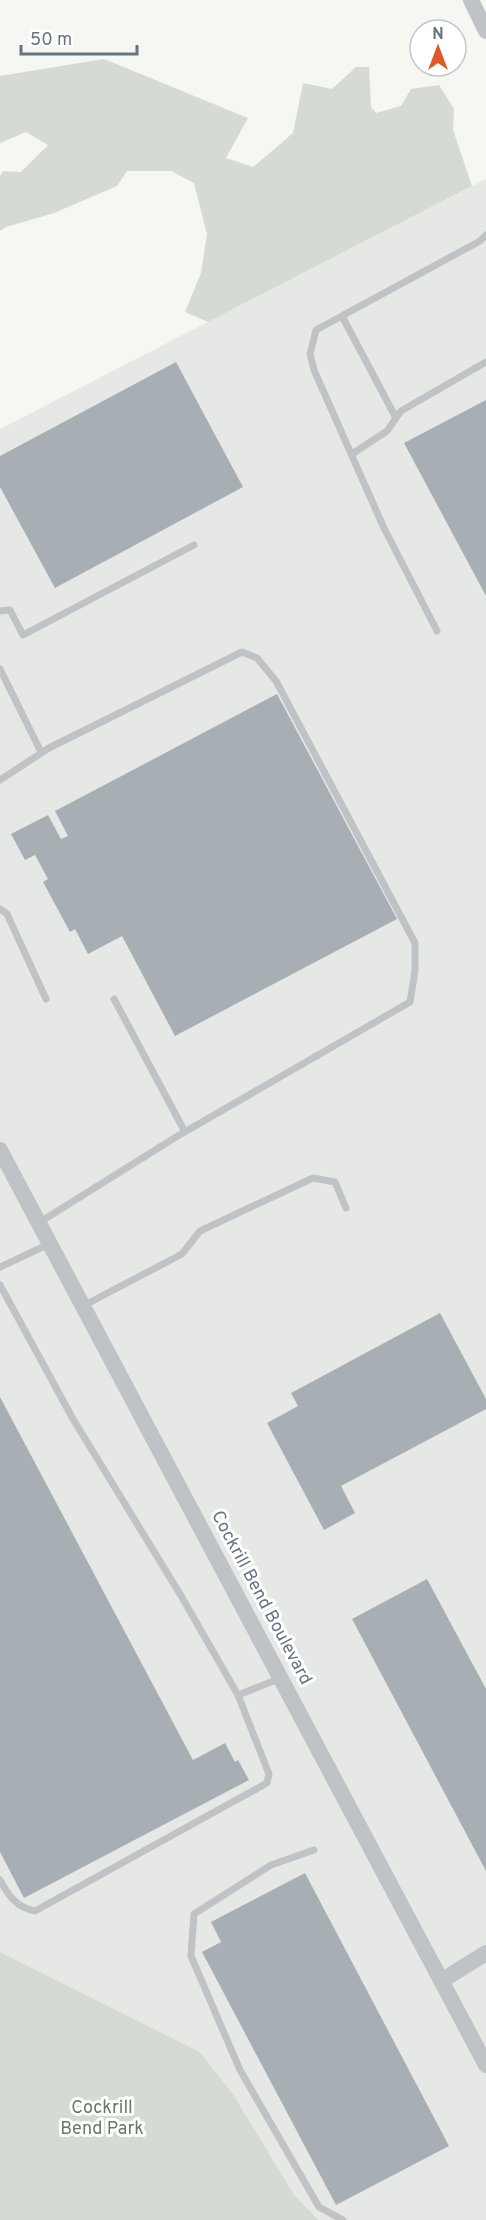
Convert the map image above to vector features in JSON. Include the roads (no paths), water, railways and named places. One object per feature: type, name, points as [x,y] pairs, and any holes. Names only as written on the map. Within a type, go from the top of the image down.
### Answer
[{"type":"street","points":[[471,0],[486,31]]},
{"type":"street","name":"Cockrill Bend Boulevard","points":[[0,1150],[486,2066]]},
{"type":"street","points":[[441,1981],[486,1953]]},
{"type":"lane","points":[[437,631],[382,526],[310,354],[316,330],[480,242],[486,235]]},
{"type":"lane","points":[[342,316],[396,418]]},
{"type":"lane","points":[[352,454],[387,431],[401,411],[486,362]]},
{"type":"lane","points":[[0,610],[10,610],[24,635],[194,544]]},
{"type":"lane","points":[[0,780],[41,753],[242,652],[256,658],[276,681],[416,943],[415,971],[410,1002],[185,1132],[39,1223]]},
{"type":"lane","points":[[0,669],[41,753]]},
{"type":"lane","points":[[0,909],[7,914],[46,999]]},
{"type":"lane","points":[[114,999],[185,1132]]},
{"type":"lane","points":[[83,1306],[182,1254],[200,1231],[313,1178],[335,1182],[346,1208]]},
{"type":"lane","points":[[0,1267],[50,1244]]},
{"type":"lane","points":[[0,1285],[72,1419],[180,1594],[238,1695],[269,1773],[267,1783],[35,1911],[23,1909],[7,1894],[0,1880]]},
{"type":"lane","points":[[238,1695],[281,1678]]},
{"type":"lane","points":[[315,1850],[271,1865],[194,1914],[191,1956],[240,2070],[319,2206],[343,2220]]},
{"type":"park label","name":"Cockrill Bend Park","points":[[102,2118]]}]
